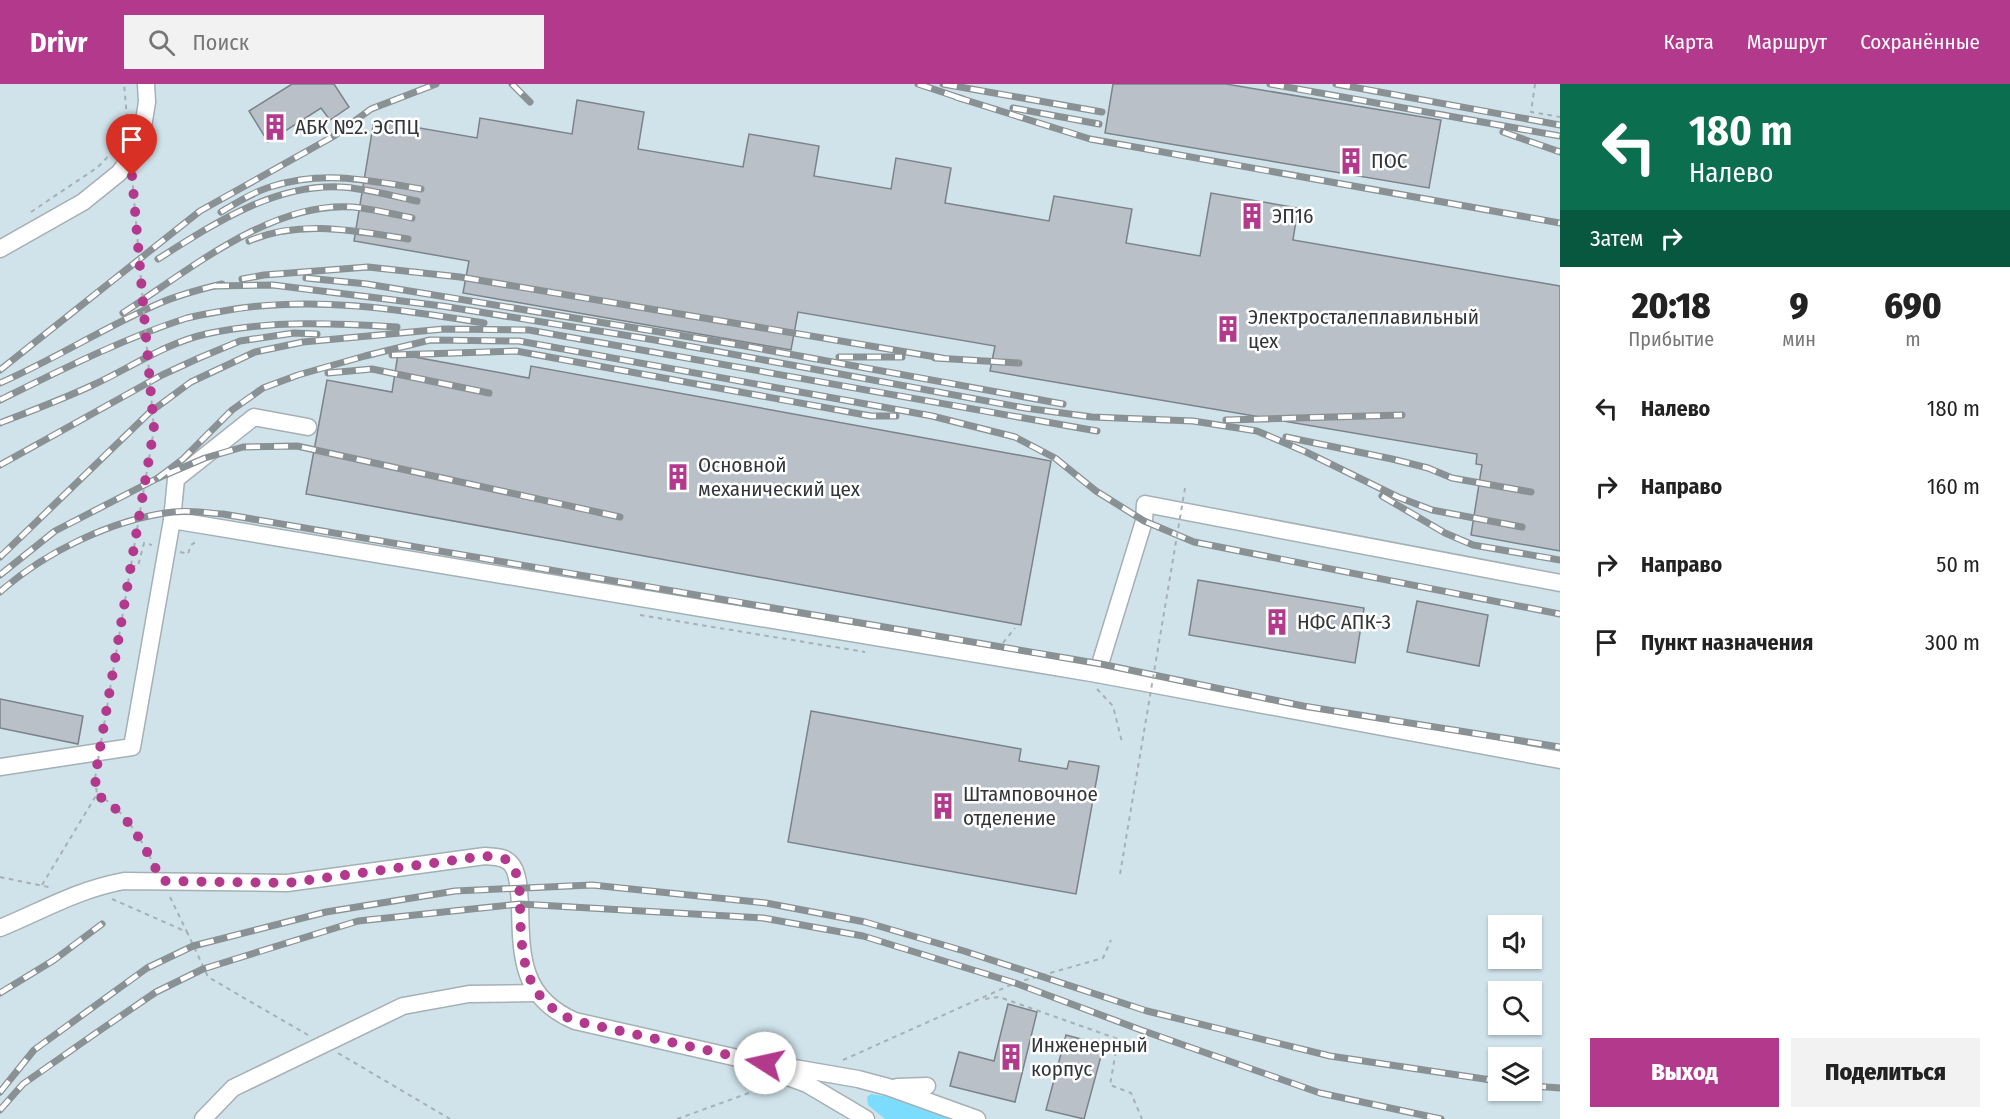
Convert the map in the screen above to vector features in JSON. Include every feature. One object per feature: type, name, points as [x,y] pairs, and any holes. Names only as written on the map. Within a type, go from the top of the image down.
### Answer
[{"type":"lane","points":[[0,249],[83,202],[119,173],[140,145],[147,102],[146,84]]},
{"type":"lane","points":[[0,766],[132,747],[172,520],[176,479],[254,417],[308,427]]},
{"type":"lane","points":[[1096,681],[1144,521],[1145,504],[1560,583]]},
{"type":"lane","points":[[172,520],[1560,760]]},
{"type":"lane","points":[[0,928],[72,895],[101,885],[124,881],[287,883],[485,856],[501,857],[511,864],[520,888],[522,953],[526,972],[536,993],[556,1013],[575,1021],[742,1059],[858,1079],[977,1119]]},
{"type":"lane","points":[[203,1119],[233,1088],[403,1006],[469,994],[536,993]]},
{"type":"lane","points":[[742,1059],[807,1084],[866,1119]]},
{"type":"lane","points":[[846,1107],[847,1096],[858,1079]]},
{"type":"lane","points":[[888,1088],[927,1086]]},
{"type":"path","points":[[42,885],[97,795],[95,778],[154,429],[124,84]]},
{"type":"path","points":[[1535,84],[1531,112],[1560,117]]},
{"type":"path","points":[[29,213],[98,167],[133,127]]},
{"type":"path","points":[[1120,874],[1185,488]]},
{"type":"path","points":[[131,566],[138,567],[144,543],[153,545]]},
{"type":"path","points":[[1096,681],[1113,706],[1122,742]]},
{"type":"path","points":[[97,795],[109,801],[133,827],[208,977]]},
{"type":"path","points":[[0,877],[42,885],[72,895]]},
{"type":"path","points":[[105,898],[187,932]]},
{"type":"path","points":[[838,1063],[1015,983],[1103,958],[1111,940]]},
{"type":"path","points":[[980,1000],[999,997],[1118,1039],[1110,1084],[1131,1093],[1142,1119]]},
{"type":"path","points":[[678,1119],[760,1089]]},
{"type":"shaded area","points":[[0,84],[1560,84],[1560,1119],[0,1119]]},
{"type":"shaded area","points":[[871,1094],[909,1100],[954,1119],[885,1119],[868,1105],[867,1097]]},
{"type":"building","name":"АБК №2. ЭСПЦ","points":[[292,84],[334,84],[349,107],[330,120],[321,108],[268,142],[249,111]]},
{"type":"building","name":"ПОС","points":[[1113,84],[1226,84],[1441,120],[1429,188],[1105,133]]},
{"type":"building","name":"Электросталеплавильный цех","points":[[577,100],[644,112],[638,149],[743,167],[749,134],[819,146],[814,176],[891,189],[896,158],[951,168],[945,203],[1049,221],[1054,196],[1132,209],[1126,243],[1200,256],[1211,193],[1298,208],[1293,240],[1560,286],[1560,551],[1471,535],[1482,465],[1476,464],[1477,454],[990,371],[995,346],[798,312],[791,350],[463,293],[469,261],[354,241],[374,120],[477,138],[480,118],[572,134]]},
{"type":"building","name":"Основной механический цех","points":[[398,354],[529,378],[531,366],[1051,461],[1021,625],[306,494],[327,380],[392,392]]},
{"type":"building","name":"НФС АПК-3","points":[[1198,580],[1364,608],[1355,663],[1189,635]]},
{"type":"building","points":[[1417,601],[1488,615],[1479,666],[1407,652]]},
{"type":"building","points":[[0,699],[83,716],[78,744],[0,728]]},
{"type":"building","name":"Штамповочное отделение","points":[[811,711],[1021,749],[1019,761],[1067,769],[1069,761],[1099,766],[1076,894],[788,842]]},
{"type":"building","name":"Инженерный корпус","points":[[1008,1004],[1037,1012],[1015,1102],[950,1086],[959,1052],[994,1061]]},
{"type":"building","points":[[1066,1035],[1104,1045],[1084,1119],[1046,1110]]},
{"type":"railway","points":[[0,370],[200,211],[334,136],[371,109],[436,84]]},
{"type":"railway","points":[[512,84],[530,102]]},
{"type":"railway","points":[[918,84],[963,99]]},
{"type":"railway","points":[[943,84],[1102,112]]},
{"type":"railway","points":[[1270,84],[1560,136]]},
{"type":"railway","points":[[1336,84],[1560,125]]},
{"type":"railway","points":[[956,97],[1090,139],[1560,223]]},
{"type":"railway","points":[[1013,108],[1099,124]]},
{"type":"railway","points":[[1503,132],[1560,152]]},
{"type":"railway","points":[[221,212],[264,189],[308,179],[346,178],[421,189]]},
{"type":"railway","points":[[158,259],[222,220],[267,199],[291,192],[340,187],[417,201]]},
{"type":"railway","points":[[123,313],[232,242],[292,215],[322,208],[353,207],[412,218]]},
{"type":"railway","points":[[249,241],[268,234],[308,229],[348,230],[408,239]]},
{"type":"railway","points":[[242,279],[264,275],[368,267],[460,277],[942,358]]},
{"type":"railway","points":[[306,278],[367,284],[745,346],[1063,404]]},
{"type":"railway","points":[[0,383],[160,303],[222,284]]},
{"type":"railway","points":[[215,286],[273,285],[442,306],[655,340],[1025,408],[1092,417],[1193,421],[1257,431],[1398,497],[1432,510],[1522,527]]},
{"type":"railway","points":[[0,400],[139,335],[187,318],[223,311],[256,306],[321,304],[387,309],[484,323]]},
{"type":"railway","points":[[0,423],[82,390],[177,343],[206,334],[253,326],[277,325],[397,327]]},
{"type":"railway","points":[[0,557],[149,413],[191,382],[255,352],[303,342],[444,329],[529,330],[1097,431]]},
{"type":"railway","points":[[0,465],[162,375],[240,341],[294,333],[317,334]]},
{"type":"railway","points":[[158,478],[183,459],[232,410],[263,388],[298,375],[430,340],[519,341],[932,416],[1015,437],[1055,458],[1096,491],[1144,521],[1194,542],[1560,614]]},
{"type":"railway","points":[[392,355],[516,351],[871,416],[896,416]]},
{"type":"railway","points":[[839,357],[902,357]]},
{"type":"railway","points":[[935,358],[1019,363]]},
{"type":"railway","points":[[328,373],[372,369],[489,393]]},
{"type":"railway","points":[[1226,420],[1402,415]]},
{"type":"railway","points":[[1286,437],[1392,459],[1428,468],[1452,478],[1531,492]]},
{"type":"railway","points":[[0,575],[55,531],[158,478],[205,458],[243,447],[297,446],[620,517]]},
{"type":"railway","points":[[1382,496],[1445,533],[1473,545],[1560,560]]},
{"type":"railway","points":[[0,592],[18,577],[59,551],[104,530],[127,522],[173,512],[223,514],[1101,664],[1303,706],[1560,747]]},
{"type":"railway","points":[[0,1092],[34,1050],[147,968],[193,946],[326,912],[455,891],[592,885],[766,903],[865,922],[964,951],[1147,1011],[1330,1056],[1488,1080]]},
{"type":"railway","points":[[0,1110],[23,1084],[96,1033],[156,992],[203,969],[358,921],[520,904],[763,918],[863,936],[1015,983],[1320,1093],[1441,1119]]},
{"type":"railway","points":[[0,993],[54,960],[102,924]]},
{"type":"railway","points":[[1542,1087],[1560,1088]]},
{"type":"place","name":"АБК №2. ЭСПЦ","points":[[275,127]]},
{"type":"place","name":"ПОС","points":[[1351,161]]},
{"type":"place","name":"ЭП16","points":[[1252,216]]},
{"type":"place","name":"Электросталеплавильный цех","points":[[1228,329]]},
{"type":"place","name":"Основной механический цех","points":[[678,477]]},
{"type":"place","name":"НФС АПК-3","points":[[1277,622]]},
{"type":"place","name":"Штамповочное отделение","points":[[943,806]]},
{"type":"place","name":"Инженерный корпус","points":[[1011,1057]]},
{"type":"route","points":[[132,176],[154,429],[95,778],[97,795],[109,801],[133,827],[162,881],[287,883],[485,856],[501,857],[511,864],[520,888],[522,953],[526,972],[536,993],[556,1013],[575,1021],[765,1063]]}]
